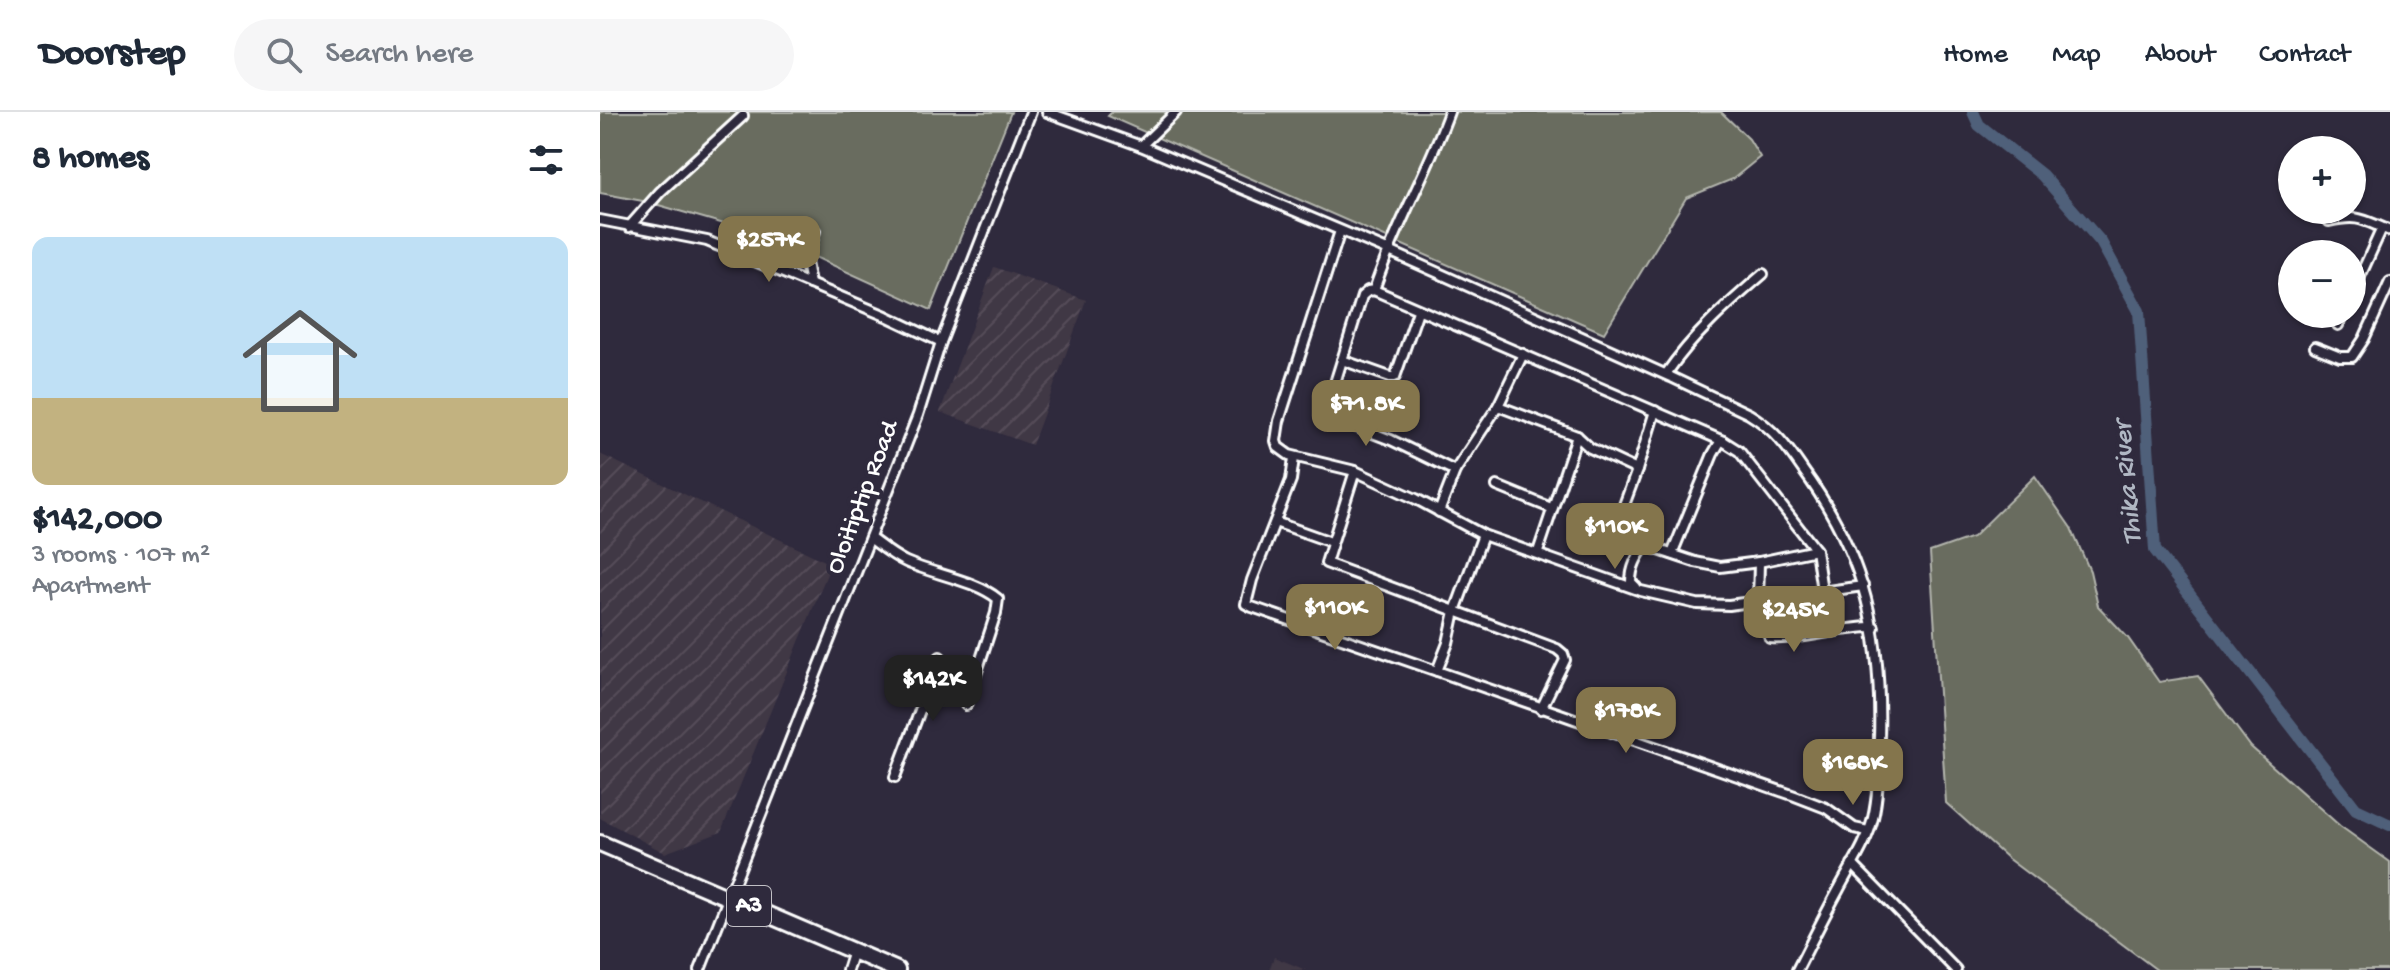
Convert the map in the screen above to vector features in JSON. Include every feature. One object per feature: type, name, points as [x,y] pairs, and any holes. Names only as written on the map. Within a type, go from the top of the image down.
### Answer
[{"type":"highway","name":"A3","points":[[600,843],[896,970]]},
{"type":"street","name":"Oloitiptip Road","points":[[700,970],[918,415],[941,342],[1031,112]]},
{"type":"street","points":[[1047,112],[1141,146],[1387,250],[1666,374],[1764,423],[1779,438],[1827,507],[1847,543],[1874,627],[1880,704],[1879,770],[1875,806],[1868,831],[1797,970]]},
{"type":"street","points":[[1141,146],[1176,112]]},
{"type":"street","points":[[1374,290],[1387,250],[1432,160],[1449,112]]},
{"type":"street","points":[[629,227],[660,192],[743,116]]},
{"type":"street","points":[[600,220],[707,241],[941,342]]},
{"type":"street","points":[[803,222],[815,231],[806,262],[810,284]]},
{"type":"street","points":[[2366,222],[2386,229],[2366,267]]},
{"type":"street","points":[[1340,231],[1276,435],[1278,447],[1294,458],[1355,471],[1483,535],[1641,591],[1711,606],[1758,603],[1863,586]]},
{"type":"street","points":[[1666,374],[1688,343],[1709,321],[1763,274]]},
{"type":"street","points":[[2315,347],[2340,357],[2352,357],[2364,339],[2390,282]]},
{"type":"street","points":[[1455,471],[1391,440],[1328,416],[1330,399],[1362,296],[1368,291],[1374,290],[1523,354],[1723,441],[1739,451],[1816,550],[1822,591]]},
{"type":"street","points":[[1342,360],[1395,377],[1418,311]]},
{"type":"street","points":[[1439,512],[1455,471],[1498,406],[1523,354]]},
{"type":"street","points":[[1498,406],[1577,436],[1590,448],[1637,470]]},
{"type":"street","points":[[1655,411],[1617,532],[1620,537],[1720,567],[1816,550]]},
{"type":"street","points":[[1538,552],[1577,436]]},
{"type":"street","points":[[1672,554],[1713,454],[1723,441]]},
{"type":"street","points":[[1294,458],[1294,470],[1246,604],[1795,796],[1826,808],[1854,828],[1868,831]]},
{"type":"street","points":[[1355,471],[1326,563],[1557,649],[1565,660],[1541,709]]},
{"type":"street","points":[[1497,486],[1551,508]]},
{"type":"street","points":[[1275,522],[1331,542]]},
{"type":"street","points":[[1437,671],[1483,535]]},
{"type":"street","points":[[870,538],[903,561],[986,589],[998,599],[966,705]]},
{"type":"street","points":[[1641,591],[1632,584],[1631,574],[1645,546]]},
{"type":"street","points":[[1759,562],[1758,603],[1770,638],[1793,638],[1874,627]]},
{"type":"street","points":[[895,777],[940,657]]},
{"type":"street","points":[[1852,864],[1956,970]]},
{"type":"street","points":[[847,970],[853,951]]},
{"type":"shaded area","points":[[994,267],[1086,300],[1032,445],[940,412]]},
{"type":"shaded area","points":[[600,454],[831,564],[721,832],[665,853],[600,818]]},
{"type":"shaded area","points":[[1274,957],[1306,970],[1269,970]]},
{"type":"green space","points":[[600,112],[1011,112],[931,310],[773,238],[648,202],[600,193]]},
{"type":"green space","points":[[1112,112],[1721,112],[1749,139],[1760,157],[1733,179],[1686,198],[1604,333],[1108,116]]},
{"type":"green space","points":[[2035,476],[2071,528],[2090,571],[2098,606],[2128,638],[2159,682],[2198,676],[2251,747],[2340,826],[2390,862],[2390,970],[2157,970],[2007,858],[1946,803],[1930,552],[1973,537]]},
{"type":"waterway","name":"Thika River","points":[[1973,112],[1979,125],[2042,175],[2101,242],[2139,311],[2155,550],[2356,809],[2390,825]]}]
